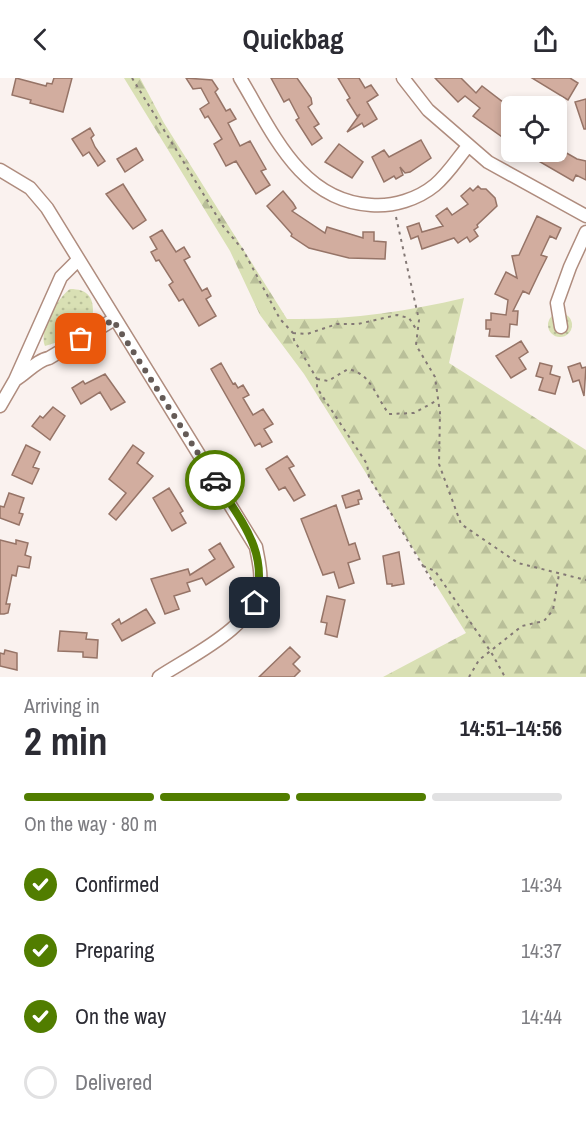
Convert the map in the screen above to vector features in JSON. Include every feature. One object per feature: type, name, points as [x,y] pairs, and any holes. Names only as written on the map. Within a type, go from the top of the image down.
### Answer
[{"type":"street","points":[[240,78],[286,154],[303,176],[323,191],[343,201],[380,206],[401,202],[420,194],[436,184],[468,146]]},
{"type":"street","points":[[403,78],[428,110],[488,162],[586,216]]},
{"type":"street","points":[[0,170],[30,188],[46,208],[113,320],[256,547],[260,565],[260,585],[255,603],[245,619],[159,677]]},
{"type":"street","points":[[561,327],[557,303],[586,232]]},
{"type":"street","points":[[0,406],[15,380],[61,277],[78,260]]},
{"type":"street","points":[[15,380],[29,372],[42,359],[50,358],[113,320]]},
{"type":"path","points":[[132,78],[223,226],[243,250],[280,319],[293,333],[294,340],[317,379],[317,388],[367,464],[369,477],[437,589]]},
{"type":"path","points":[[396,217],[419,320],[416,345],[435,377],[436,401],[440,413],[440,464],[461,524],[518,563],[586,580]]},
{"type":"path","points":[[293,333],[307,334],[337,324],[358,324],[397,315],[409,318],[417,330]]},
{"type":"path","points":[[317,379],[328,381],[348,369],[359,371],[371,381],[378,399],[389,414],[414,413],[436,401]]},
{"type":"path","points":[[423,566],[435,571],[491,652],[505,677]]},
{"type":"path","points":[[469,677],[479,660],[522,626],[544,621],[553,610],[559,574]]},
{"type":"green space","points":[[124,78],[140,78],[164,123],[287,319],[376,314],[464,298],[449,363],[586,450],[586,677],[383,677],[466,633],[304,374],[260,315],[230,251]]},
{"type":"green space","points":[[70,289],[83,291],[90,298],[93,308],[92,321],[61,341],[45,346],[44,332],[50,315],[60,299]]},
{"type":"green space","points":[[560,313],[569,316],[572,325],[569,334],[560,337],[551,334],[548,325],[551,316]]},
{"type":"building","points":[[16,78],[46,86],[47,83],[52,84],[54,78],[72,78],[63,112],[30,103],[31,100],[12,95]]},
{"type":"building","points":[[186,78],[212,80],[218,89],[215,92],[226,111],[230,109],[236,119],[228,123],[240,146],[250,141],[266,169],[261,171],[270,185],[256,194],[236,161],[226,166],[214,144],[222,139],[208,116],[205,118],[200,109],[209,103],[201,88],[193,89]]},
{"type":"building","points":[[271,78],[297,78],[311,98],[312,104],[308,107],[319,124],[314,127],[322,138],[312,145],[296,120],[299,118],[289,99],[284,102]]},
{"type":"building","points":[[338,78],[359,78],[365,88],[371,85],[378,95],[367,102],[377,119],[364,127],[362,123],[347,132],[360,114],[357,116],[347,100],[350,98]]},
{"type":"building","points":[[435,78],[461,78],[476,93],[482,86],[501,101],[501,136],[473,116],[480,108],[465,96],[458,102]]},
{"type":"building","points":[[532,78],[570,78],[578,83],[568,100],[567,96],[561,96]]},
{"type":"building","points":[[586,99],[586,129],[584,129],[575,102]]},
{"type":"building","points":[[90,128],[94,135],[91,138],[95,147],[105,161],[98,166],[89,152],[83,156],[72,139]]},
{"type":"building","points":[[421,140],[431,158],[410,172],[405,173],[400,167],[403,175],[396,179],[394,176],[384,182],[372,157],[384,150],[389,157]]},
{"type":"building","points":[[339,144],[363,162],[352,178],[325,162]]},
{"type":"building","points":[[136,148],[143,160],[125,172],[117,159]]},
{"type":"building","points":[[567,153],[586,161],[586,180],[576,175],[573,181],[540,162],[567,162]]},
{"type":"building","points":[[123,184],[146,220],[133,229],[106,194]]},
{"type":"building","points":[[478,186],[486,189],[495,198],[497,206],[477,225],[478,227],[474,230],[478,236],[470,242],[467,237],[458,243],[454,238],[422,249],[418,236],[411,239],[407,227],[419,223],[422,232],[443,226],[436,216],[447,208],[452,215],[468,204],[461,196],[470,188],[473,191]]},
{"type":"building","points":[[283,191],[296,208],[292,211],[325,233],[327,227],[363,238],[363,232],[374,232],[374,241],[386,242],[385,259],[349,258],[309,248],[291,236],[292,234],[267,206]]},
{"type":"building","points":[[537,216],[561,228],[556,239],[550,236],[541,255],[547,257],[529,294],[523,291],[513,311],[518,311],[517,325],[510,324],[509,337],[489,336],[490,329],[486,329],[486,320],[491,320],[491,313],[506,315],[508,300],[495,294],[506,272],[517,278],[512,256],[519,255]]},
{"type":"building","points":[[162,230],[176,252],[184,247],[190,257],[184,260],[202,291],[207,288],[211,296],[206,299],[216,316],[199,326],[183,299],[179,301],[169,285],[173,282],[151,252],[157,249],[150,237]]},
{"type":"building","points":[[521,341],[528,352],[519,358],[526,369],[511,378],[496,356]]},
{"type":"building","points":[[221,363],[233,384],[235,383],[238,388],[243,385],[249,395],[243,398],[253,415],[263,409],[273,424],[264,429],[272,442],[262,447],[260,443],[255,446],[211,369]]},
{"type":"building","points":[[540,363],[552,366],[550,374],[560,377],[555,394],[539,390],[543,378],[536,376]]},
{"type":"building","points":[[580,363],[582,368],[586,367],[584,396],[579,380],[573,382],[568,367]]},
{"type":"building","points":[[105,374],[125,402],[111,410],[100,392],[81,404],[72,388],[83,381],[85,384]]},
{"type":"building","points":[[53,407],[65,416],[50,440],[32,426],[40,416],[43,418]]},
{"type":"building","points":[[26,445],[40,452],[33,467],[39,469],[32,484],[12,475]]},
{"type":"building","points":[[133,445],[144,453],[137,463],[153,476],[116,520],[109,514],[126,493],[109,479]]},
{"type":"building","points":[[287,456],[294,466],[289,468],[305,495],[294,501],[285,487],[279,490],[266,469]]},
{"type":"building","points":[[169,488],[183,511],[180,513],[186,523],[172,531],[153,498]]},
{"type":"building","points":[[359,490],[362,499],[358,500],[359,504],[346,508],[342,496]]},
{"type":"building","points":[[9,493],[24,498],[19,513],[23,514],[19,525],[0,518],[0,506],[4,507]]},
{"type":"building","points":[[336,505],[349,545],[355,543],[360,559],[348,563],[354,583],[339,588],[334,572],[323,575],[301,519]]},
{"type":"building","points":[[0,540],[16,544],[16,540],[28,543],[25,555],[31,557],[29,568],[18,566],[16,576],[12,575],[6,604],[10,604],[8,613],[4,614],[0,614]]},
{"type":"building","points":[[220,543],[234,567],[206,585],[202,578],[187,583],[190,591],[174,596],[179,609],[165,614],[151,579],[188,569],[190,575],[215,559],[209,550]]},
{"type":"building","points":[[399,552],[404,584],[392,586],[392,584],[387,584],[383,556]]},
{"type":"building","points":[[327,596],[345,600],[337,637],[325,634],[327,623],[321,622]]},
{"type":"building","points":[[146,609],[155,623],[122,641],[112,624],[119,619],[121,624]]},
{"type":"building","points":[[60,631],[87,633],[86,639],[98,640],[97,658],[83,657],[83,652],[58,651]]},
{"type":"building","points":[[290,647],[300,657],[293,664],[300,671],[294,677],[259,677]]},
{"type":"building","points":[[5,650],[17,653],[17,670],[0,666],[0,653],[4,654]]},
{"type":"way so far","points":[[81,339],[113,320],[215,480]]},
{"type":"route","points":[[215,480],[256,547],[260,565],[260,585],[255,603]]}]
